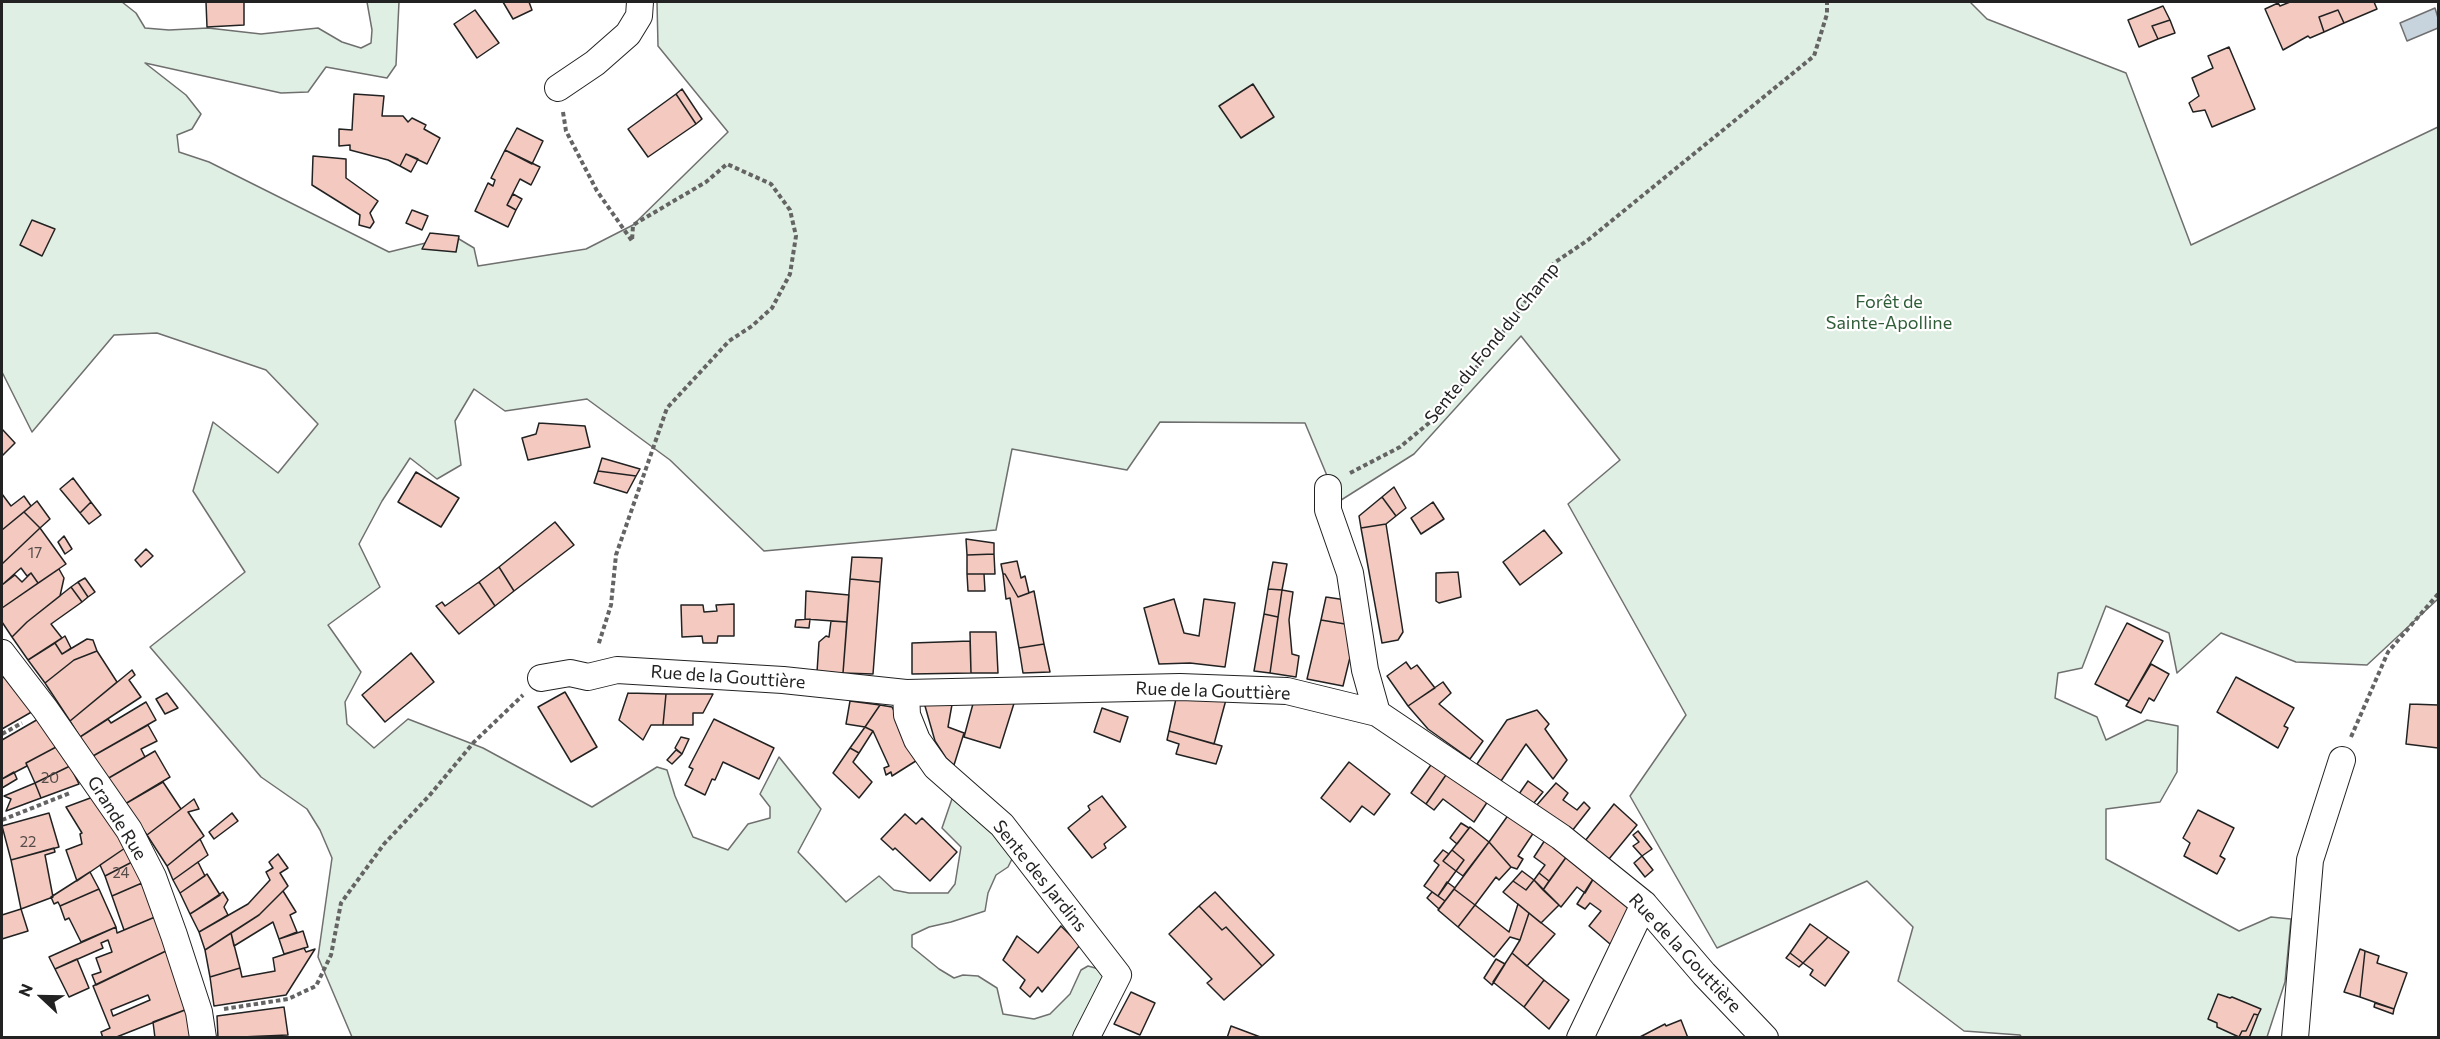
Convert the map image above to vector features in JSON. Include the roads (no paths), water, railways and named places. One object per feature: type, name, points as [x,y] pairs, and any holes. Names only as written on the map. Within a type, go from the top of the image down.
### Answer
[{"type":"street","points":[[558,88],[595,63],[628,34],[639,16],[640,2]]},
{"type":"street","points":[[1328,488],[1328,510],[1350,573],[1365,670],[1377,713]]},
{"type":"street","name":"Grande Rue","points":[[2,653],[45,709],[129,830],[153,877],[199,1012],[203,1038]]},
{"type":"street","name":"Rue de la Gouttière","points":[[541,678],[570,673],[588,676],[617,670],[783,680],[906,693],[1180,687],[1287,691],[1377,713],[1561,837],[1644,904],[1704,974],[1765,1038]]},
{"type":"street","name":"Sente des Jardins","points":[[906,693],[907,715],[913,731],[936,767],[1002,825],[1119,975],[1086,1038]]},
{"type":"street","points":[[2295,1038],[2310,860],[2342,760]]},
{"type":"street","points":[[1580,1038],[1644,904]]},
{"type":"park label","name":"Forêt de Sainte-Apolline","points":[[1889,312]]}]
